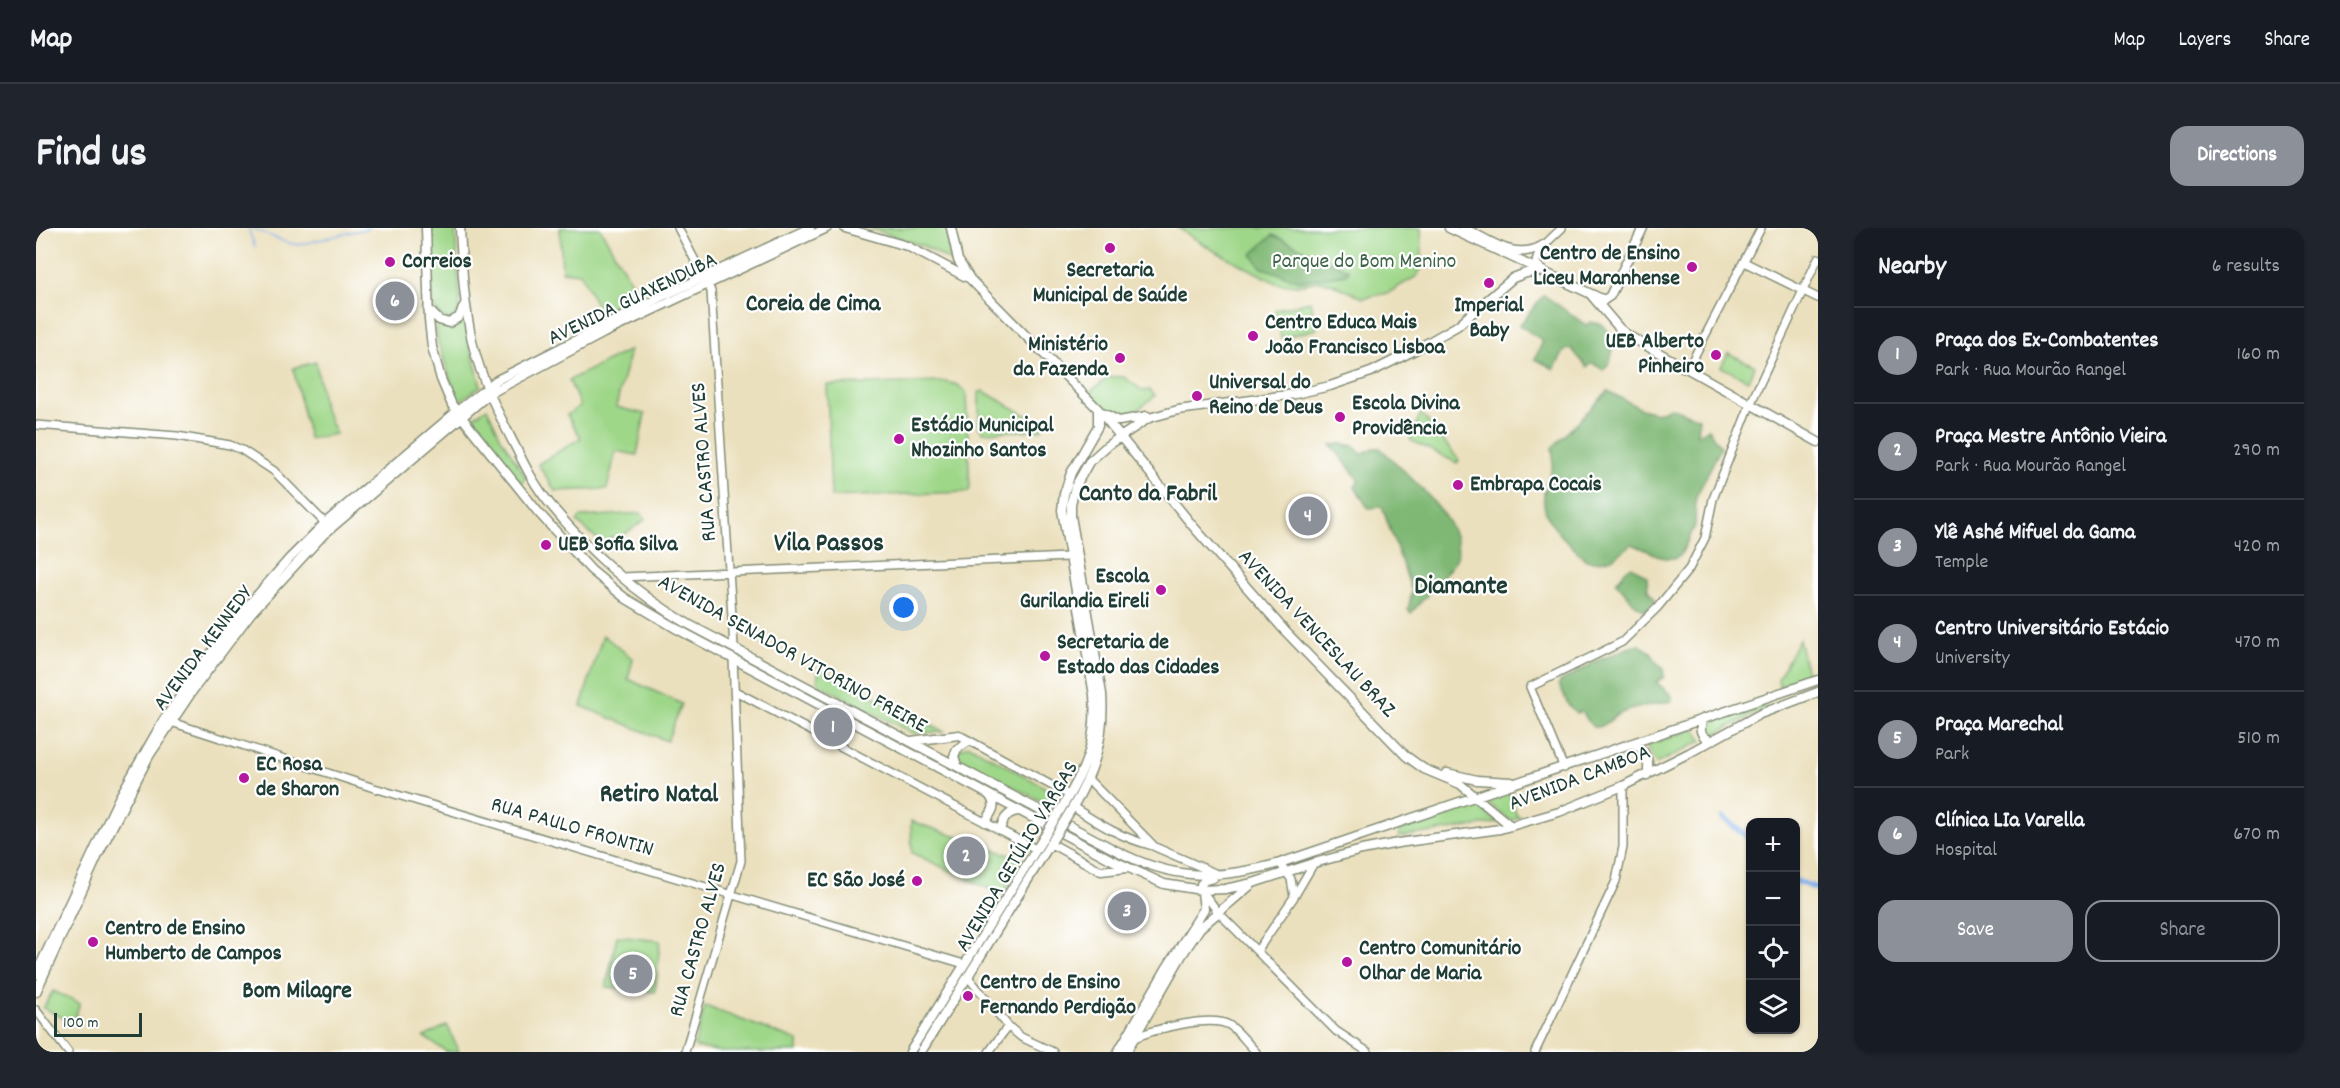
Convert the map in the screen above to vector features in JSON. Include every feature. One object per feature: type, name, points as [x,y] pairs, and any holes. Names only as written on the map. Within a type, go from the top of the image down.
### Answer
[{"type":"main road","name":"AVENIDA SENADOR VITORINO FREIRE","points":[[426,228],[428,308],[436,364],[459,415],[548,524],[591,570],[613,589],[653,615],[1127,868],[1164,884],[1201,890]]},
{"type":"main road","name":"AVENIDA SENADOR VITORINO FREIRE","points":[[460,228],[465,303],[472,343],[488,391],[532,478],[559,514],[623,577],[668,612],[1133,860],[1159,870],[1191,875],[1246,872]]},
{"type":"main road","name":"AVENIDA GUAXENDUBA","points":[[488,391],[810,228]]},
{"type":"main road","name":"AVENIDA GUAXENDUBA","points":[[488,391],[497,380],[707,280],[827,228]]},
{"type":"main road","points":[[845,228],[908,246],[970,279]]},
{"type":"main road","points":[[951,228],[958,260],[970,279]]},
{"type":"main road","points":[[1449,228],[1603,300],[1609,297],[1642,228]]},
{"type":"main road","points":[[1464,228],[1516,252],[1530,252],[1545,244]]},
{"type":"main road","points":[[1098,409],[1119,421],[1294,394],[1329,386],[1371,372],[1415,350],[1457,326],[1513,278],[1526,273],[1544,271]]},
{"type":"main road","name":"AVENIDA VENCESLAU BRAZ","points":[[970,279],[1098,409],[1192,525],[1285,631],[1394,745],[1415,763],[1460,784],[1511,826]]},
{"type":"main road","points":[[1592,295],[1622,330],[1683,368],[1818,442]]},
{"type":"main road","points":[[428,308],[439,320],[451,323],[461,315],[465,303]]},
{"type":"main road","points":[[482,374],[487,378],[497,380]]},
{"type":"main road","name":"AVENIDA KENNEDY","points":[[36,975],[114,808],[163,721],[205,661],[243,612],[290,558],[325,523],[488,391]]},
{"type":"main road","name":"AVENIDA GETÚLIO VARGAS","points":[[1069,807],[1069,795],[1085,768],[1089,755],[1095,717],[1094,695],[1068,557],[1062,510],[1064,494],[1071,473],[1096,429],[1099,419],[1098,409]]},
{"type":"main road","name":"AVENIDA GETÚLIO VARGAS","points":[[921,1052],[1069,807],[1089,780],[1100,746],[1103,705],[1072,529],[1073,495],[1079,478],[1089,462],[1129,429],[1162,413]]},
{"type":"main road","name":"AVENIDA KENNEDY","points":[[36,992],[125,801],[171,722],[251,613],[301,557],[349,511],[459,415]]},
{"type":"main road","name":"AVENIDA VENCESLAU BRAZ","points":[[1129,429],[1130,441],[1196,522],[1289,628],[1407,751],[1425,764],[1457,776],[1502,782],[1524,782]]},
{"type":"main road","points":[[517,488],[526,487],[532,478]]},
{"type":"main road","points":[[548,524],[559,514]]},
{"type":"main road","points":[[1068,557],[1075,561],[1079,584],[1084,593]]},
{"type":"main road","name":"AVENIDA CAMBOA","points":[[1246,872],[1280,864],[1818,681]]},
{"type":"main road","name":"AVENIDA CAMBOA","points":[[1201,890],[1225,889],[1253,883],[1314,863],[1398,843],[1511,826],[1559,812],[1647,775],[1760,714],[1818,692]]},
{"type":"main road","points":[[1704,718],[1700,731],[1712,740]]},
{"type":"main road","points":[[910,741],[959,735]]},
{"type":"main road","points":[[957,766],[954,756],[957,749],[969,741]]},
{"type":"main road","points":[[1633,743],[1646,755],[1649,766],[1647,775]]},
{"type":"main road","points":[[985,822],[994,807],[989,794]]},
{"type":"main road","points":[[1000,830],[1007,815],[1020,811]]},
{"type":"main road","points":[[1398,843],[1390,836],[1394,829],[1419,820],[1430,813]]},
{"type":"main road","points":[[1049,840],[1101,871],[1127,868]]},
{"type":"main road","name":"AVENIDA GETÚLIO VARGAS","points":[[910,1052],[1036,849],[1049,840]]},
{"type":"main road","points":[[1119,1051],[1166,969],[1203,912],[1205,902],[1200,886],[1205,880],[1231,877],[1246,872]]},
{"type":"main road","points":[[1119,1051],[1133,1038],[1190,943],[1206,922],[1253,883]]},
{"type":"main road","points":[[1142,1023],[1151,1031]]},
{"type":"street","name":"RUA CASTRO ALVES","points":[[678,228],[711,291],[734,647]]},
{"type":"street","points":[[1544,271],[1538,266],[1536,260],[1545,244],[1562,228]]},
{"type":"street","points":[[1683,368],[1692,361],[1761,228]]},
{"type":"street","points":[[1564,768],[1530,687],[1622,642],[1657,608],[1689,569],[1705,538],[1713,499],[1750,405],[1818,258]]},
{"type":"street","points":[[1744,262],[1818,298]]},
{"type":"street","points":[[36,425],[177,436],[230,445],[242,450],[274,471],[325,523]]},
{"type":"street","points":[[623,577],[1068,557]]},
{"type":"street","name":"RUA CASTRO ALVES","points":[[685,1052],[741,861],[733,658]]},
{"type":"street","points":[[735,691],[1036,849]]},
{"type":"street","name":"RUA PAULO FRONTIN","points":[[171,722],[371,787],[964,964]]},
{"type":"street","points":[[959,735],[1069,795]]},
{"type":"street","points":[[1089,780],[1155,847]]},
{"type":"street","points":[[1534,1052],[1616,881],[1623,848],[1623,786]]},
{"type":"street","points":[[1069,807],[1108,831],[1155,847],[1218,874]]},
{"type":"street","points":[[1191,862],[1194,870],[1191,875]]},
{"type":"street","points":[[1257,951],[1314,863]]},
{"type":"street","points":[[1280,864],[1293,884],[1294,897]]},
{"type":"street","points":[[1201,890],[1218,912],[1336,1031],[1368,1052]]},
{"type":"street","points":[[968,977],[1008,1026],[1021,1037],[1053,1052]]},
{"type":"street","points":[[36,1010],[68,1052]]},
{"type":"street","points":[[1133,1038],[1183,1023],[1224,1023],[1236,1030],[1256,1052]]},
{"type":"street","points":[[989,1052],[1008,1026]]},
{"type":"green space","points":[[431,228],[455,228],[460,301],[459,311],[452,320],[440,316],[432,304]]},
{"type":"green space","points":[[560,228],[600,228],[640,298],[602,316],[580,273],[562,271]]},
{"type":"green space","points":[[869,228],[946,228],[952,262],[926,247]]},
{"type":"green space","name":"Parque do Bom Menino","points":[[1178,228],[1421,228],[1421,269],[1417,276],[1388,293],[1363,298],[1331,283],[1319,281],[1297,285],[1278,284],[1211,249]]},
{"type":"green space","points":[[1273,235],[1349,270],[1346,274],[1299,281],[1261,267],[1252,254]]},
{"type":"green space","points":[[1544,295],[1586,325],[1591,322],[1601,324],[1615,338],[1610,362],[1603,370],[1593,363],[1587,367],[1571,348],[1565,350],[1554,369],[1535,359],[1543,341],[1519,325]]},
{"type":"green space","points":[[1310,301],[1317,329],[1281,338],[1275,310]]},
{"type":"green space","points":[[463,319],[481,386],[458,402],[438,342],[435,321],[451,326]]},
{"type":"green space","points":[[630,350],[616,407],[645,414],[637,455],[616,451],[607,489],[555,491],[538,464],[581,438],[567,415],[580,406],[569,380]]},
{"type":"green space","points":[[1728,353],[1755,366],[1748,380],[1721,367]]},
{"type":"green space","points":[[316,362],[324,408],[336,434],[309,439],[293,368]]},
{"type":"green space","points":[[1109,377],[1124,377],[1143,391],[1150,390],[1155,396],[1136,411],[1121,415],[1115,414],[1090,392]]},
{"type":"green space","name":"Estádio Municipal Nhozinho Santos","points":[[946,382],[958,385],[966,393],[970,489],[967,492],[831,497],[827,385]]},
{"type":"green space","points":[[983,391],[1042,424],[1043,427],[1041,430],[982,432],[979,427],[979,392]]},
{"type":"green space","points":[[1608,391],[1641,409],[1657,413],[1670,407],[1699,418],[1697,435],[1708,429],[1721,447],[1696,497],[1695,526],[1681,554],[1675,558],[1664,558],[1632,544],[1611,558],[1600,561],[1586,560],[1555,529],[1545,511],[1545,489],[1553,464],[1552,448]]},
{"type":"green space","points":[[487,408],[501,438],[526,477],[523,482],[519,482],[469,420]]},
{"type":"green space","points":[[1421,413],[1459,460],[1457,463],[1410,440]]},
{"type":"green space","points":[[1331,445],[1354,446],[1361,454],[1374,448],[1380,448],[1431,499],[1453,530],[1457,545],[1456,559],[1411,613],[1408,610],[1412,591],[1382,507],[1368,508],[1355,487],[1359,480]]},
{"type":"green space","points":[[641,513],[645,520],[617,539],[611,537],[602,543],[577,522],[580,517]]},
{"type":"green space","points":[[1632,566],[1647,577],[1648,590],[1655,599],[1645,611],[1634,603],[1616,582]]},
{"type":"green space","points":[[603,635],[633,659],[628,679],[682,704],[667,741],[581,706]]},
{"type":"green space","points":[[1799,639],[1808,678],[1779,686],[1778,679]]},
{"type":"green space","points":[[1638,644],[1651,652],[1657,663],[1663,667],[1664,677],[1656,682],[1672,696],[1671,701],[1625,711],[1601,726],[1594,727],[1582,712],[1576,713],[1568,704],[1559,685],[1560,682],[1601,659]]},
{"type":"green space","points":[[819,668],[944,732],[912,733],[820,685],[817,682]]},
{"type":"green space","points":[[1764,703],[1765,709],[1711,736],[1708,733],[1708,723]]},
{"type":"green space","points":[[1695,728],[1702,741],[1656,764],[1646,746]]},
{"type":"green space","points":[[969,745],[1057,794],[1043,802],[959,759],[958,750]]},
{"type":"green space","points":[[1509,792],[1517,816],[1526,818],[1510,820],[1483,799]]},
{"type":"green space","points":[[1474,803],[1498,823],[1399,837],[1399,830]]},
{"type":"green space","points":[[911,821],[1024,860],[1003,894],[1000,894],[912,853]]},
{"type":"green space","points":[[617,936],[660,941],[655,992],[606,987]]},
{"type":"green space","points":[[53,991],[80,1003],[73,1023],[43,1008]]},
{"type":"green space","points":[[705,1006],[798,1041],[798,1052],[721,1052],[694,1047]]},
{"type":"green space","points":[[447,1025],[459,1052],[447,1052],[424,1037]]},
{"type":"waterway","points":[[248,228],[255,247]]},
{"type":"waterway","points":[[252,228],[298,245],[369,228]]},
{"type":"waterway","points":[[1723,818],[1746,836]]},
{"type":"waterway","points":[[1800,882],[1818,889]]},
{"type":"place","name":"Secretaria Municipal de Saúde","points":[[1110,248]]},
{"type":"place","name":"Correios","points":[[390,262]]},
{"type":"place","name":"Centro de Ensino Liceu Maranhense","points":[[1692,267]]},
{"type":"place","name":"Imperial Baby","points":[[1489,283]]},
{"type":"place","name":"Clínica LIa Varella","points":[[395,301]]},
{"type":"place","name":"Centro Educa Mais João Francisco Lisboa","points":[[1253,336]]},
{"type":"place","name":"UEB Alberto Pinheiro","points":[[1716,355]]},
{"type":"place","name":"Ministério da Fazenda","points":[[1120,358]]},
{"type":"place","name":"Universal do Reino de Deus","points":[[1197,396]]},
{"type":"place","name":"Escola Divina Providência","points":[[1340,417]]},
{"type":"place","name":"Estádio Municipal Nhozinho Santos","points":[[899,439]]},
{"type":"place","name":"Embrapa Cocais","points":[[1458,485]]},
{"type":"place","name":"Centro Universitário Estácio","points":[[1308,516]]},
{"type":"place","name":"UEB Sofia Silva","points":[[546,545]]},
{"type":"place","name":"Escola Gurilandia Eireli","points":[[1161,590]]},
{"type":"place","name":"Secretaria de Estado das Cidades","points":[[1045,656]]},
{"type":"place","name":"Praça dos Ex-Combatentes","points":[[833,727]]},
{"type":"place","name":"EC Rosa de Sharon","points":[[244,778]]},
{"type":"place","name":"Praça Mestre Antônio Vieira","points":[[966,856]]},
{"type":"place","name":"EC São José","points":[[917,881]]},
{"type":"place","name":"Ylê Ashé Mifuel da Gama","points":[[1127,911]]},
{"type":"place","name":"Centro de Ensino Humberto de Campos","points":[[93,942]]},
{"type":"place","name":"Centro Comunitário Olhar de Maria","points":[[1347,962]]},
{"type":"place","name":"Praça Marechal","points":[[633,974]]},
{"type":"place","name":"Centro de Ensino Fernando Perdigão","points":[[968,996]]},
{"type":"district","name":"Coreia de Cima","points":[[813,305]]},
{"type":"district","name":"Canto da Fabril","points":[[1148,495]]},
{"type":"district","name":"Vila Passos","points":[[829,544]]},
{"type":"district","name":"Diamante","points":[[1461,587]]},
{"type":"district","name":"Retiro Natal","points":[[659,795]]},
{"type":"district","name":"Bom Milagre","points":[[297,992]]}]
